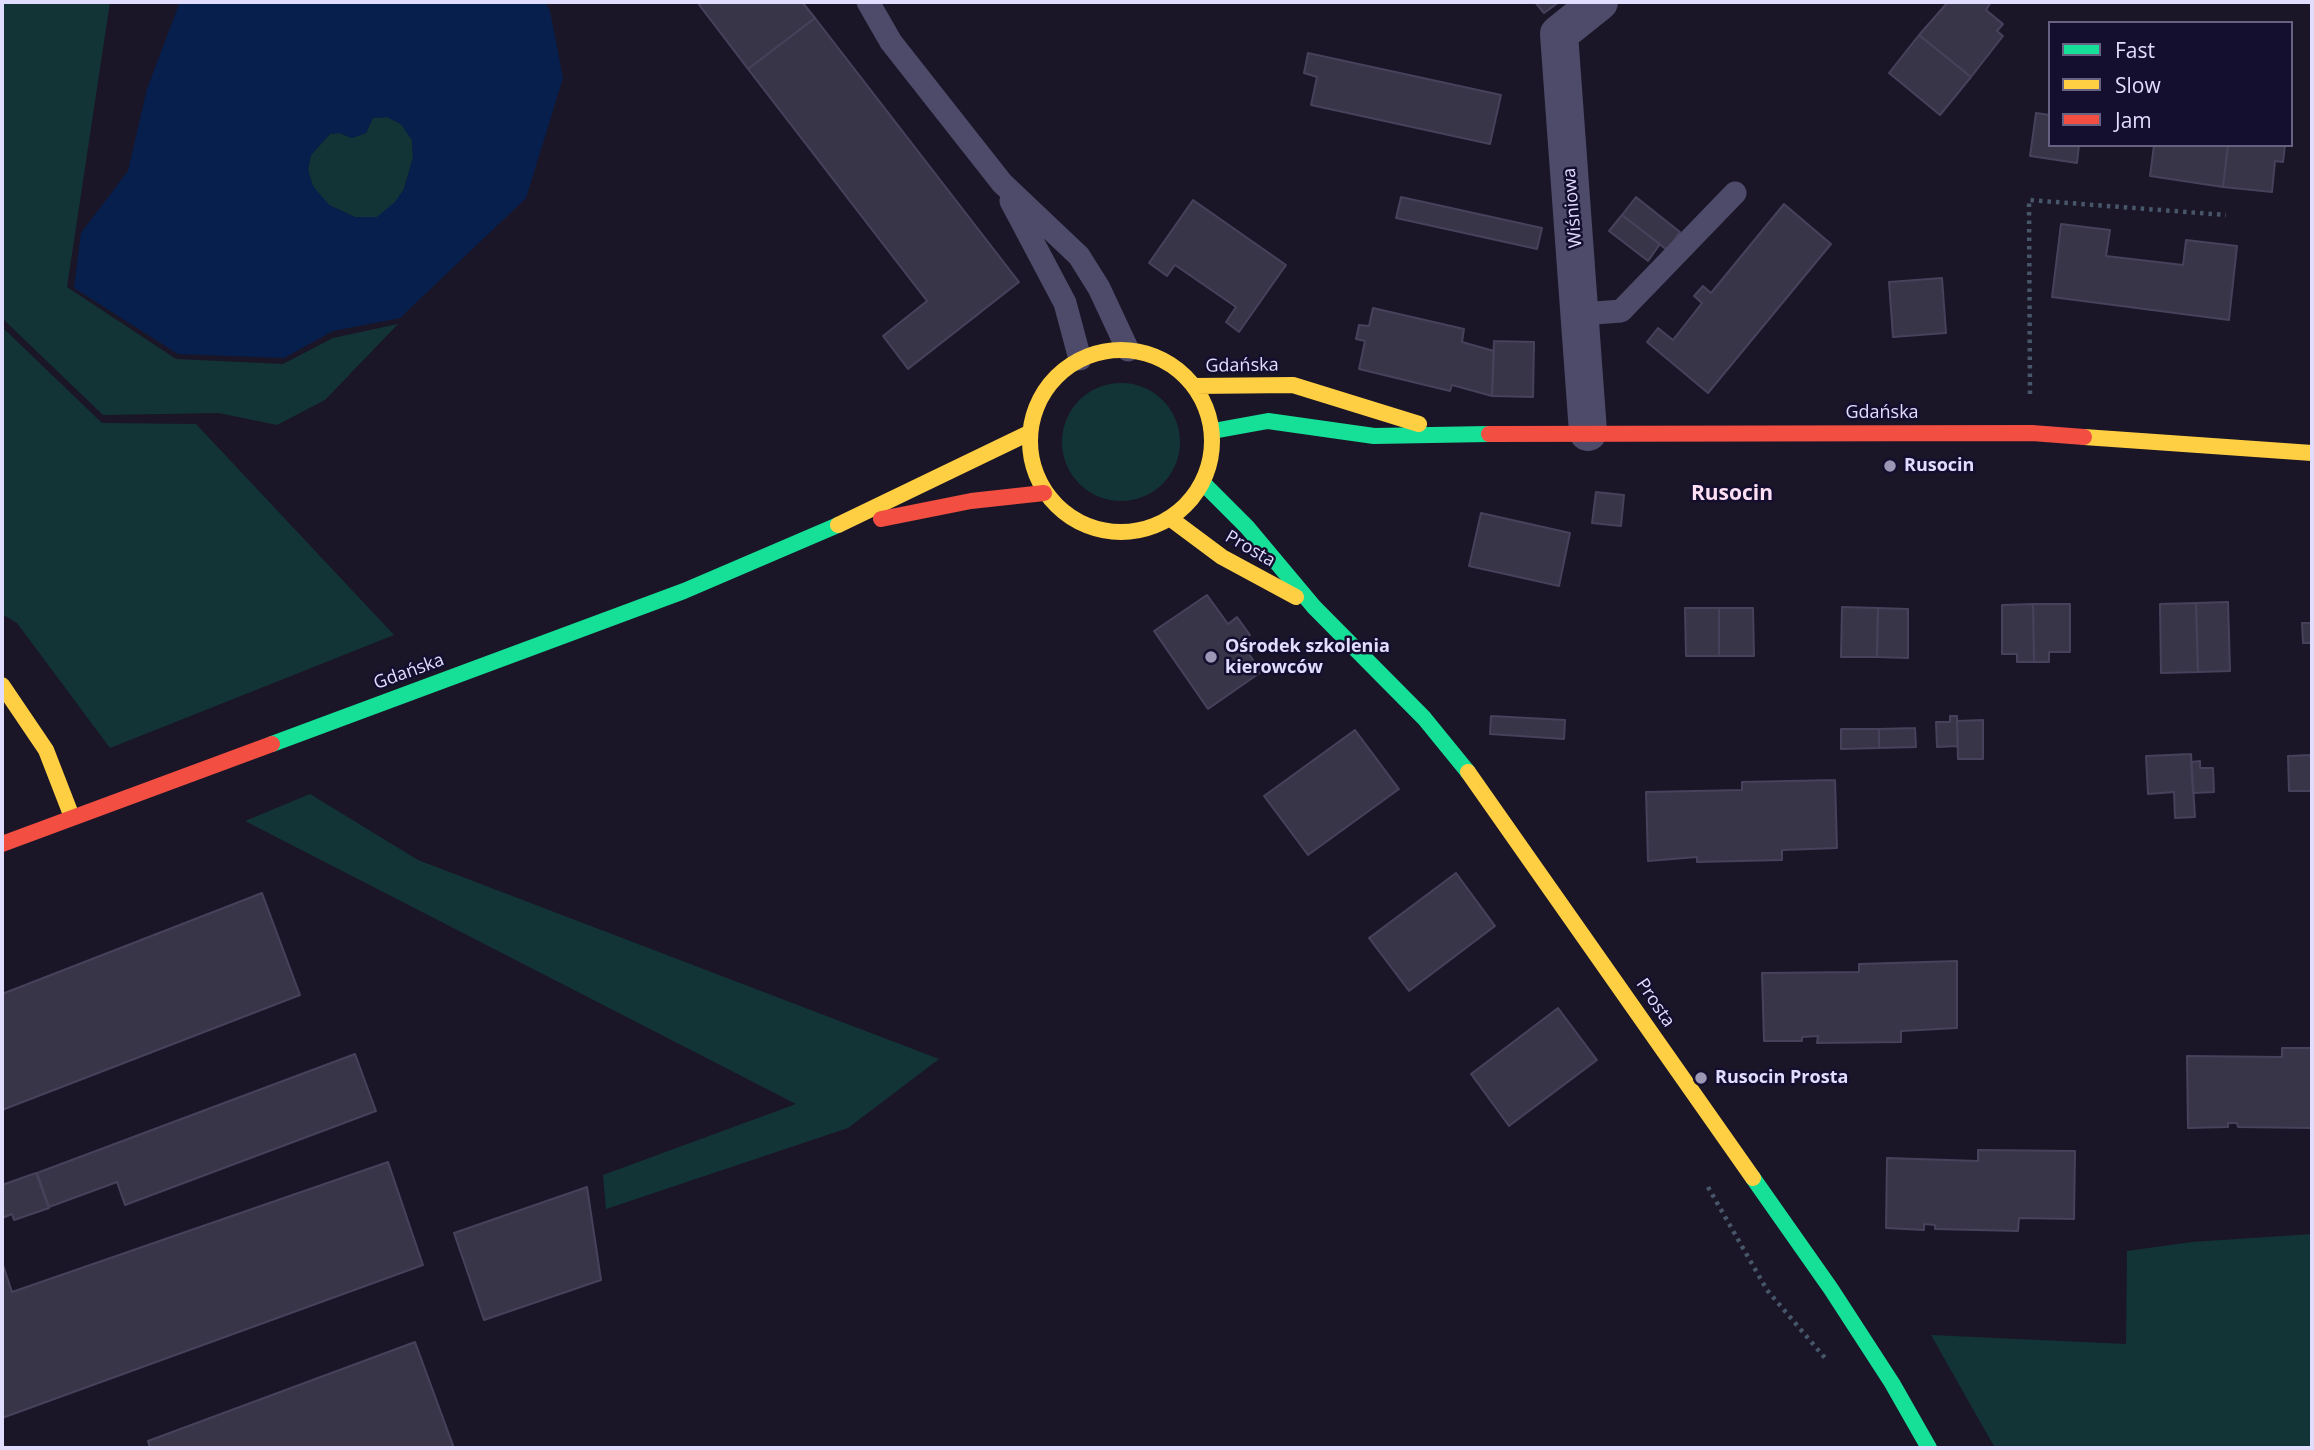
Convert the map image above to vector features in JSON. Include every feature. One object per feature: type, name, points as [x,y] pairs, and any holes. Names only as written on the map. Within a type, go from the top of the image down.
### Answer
[{"type":"street","name":"Wiśniowa","points":[[1588,432],[1584,405],[1582,314],[1559,34],[1600,2]]},
{"type":"street","points":[[1128,350],[1153,356],[1176,368],[1194,386],[1206,407],[1213,430],[1213,449],[1203,483],[1189,503],[1171,519],[1138,532],[1102,532],[1069,518],[1044,493],[1032,464],[1029,433],[1035,410],[1045,389],[1061,372],[1080,359],[1103,351],[1128,350]]},
{"type":"street","name":"Gdańska","points":[[1194,386],[1293,385],[1451,433]]},
{"type":"street","name":"Gdańska","points":[[1213,430],[1268,421],[1374,436],[1588,432],[2032,433],[2312,453]]},
{"type":"street","name":"Gdańska","points":[[2,844],[684,591],[828,530],[1029,433]]},
{"type":"street","name":"Prosta","points":[[1203,483],[1247,527],[1314,607],[1424,718],[1483,791],[1831,1289],[1930,1448]]},
{"type":"street","name":"Gdańska","points":[[828,530],[971,501],[1044,493]]},
{"type":"street","name":"Prosta","points":[[1171,519],[1222,557],[1314,607]]},
{"type":"street","points":[[2,685],[46,750],[72,817]]},
{"type":"lane","points":[[869,2],[891,42],[1002,183],[1079,256],[1099,288],[1128,350]]},
{"type":"lane","points":[[1002,183],[1065,303],[1080,359]]},
{"type":"lane","points":[[1582,314],[1621,312],[1735,193]]},
{"type":"path","points":[[2032,433],[2029,200],[2226,215]]},
{"type":"path","points":[[1706,1185],[1767,1290],[1827,1360]]},
{"type":"green space","points":[[2,2],[110,2],[67,287],[176,359],[283,364],[333,338],[398,324],[325,400],[277,425],[219,413],[103,415],[2,318]]},
{"type":"green space","points":[[387,117],[401,124],[412,140],[413,158],[404,189],[395,203],[377,217],[355,217],[329,205],[313,187],[308,170],[311,155],[330,134],[339,133],[352,138],[366,133],[373,118]]},
{"type":"green space","points":[[2,327],[102,423],[196,424],[394,635],[110,748],[17,623],[2,614]]},
{"type":"green space","points":[[1121,383],[1144,387],[1163,400],[1176,419],[1180,442],[1176,465],[1163,484],[1144,497],[1121,501],[1098,497],[1079,484],[1066,465],[1062,442],[1066,419],[1079,400],[1098,387]]},
{"type":"green space","points":[[310,794],[418,860],[939,1059],[848,1128],[606,1209],[603,1175],[796,1104],[245,821]]},
{"type":"green space","points":[[2312,1234],[2312,1448],[1995,1448],[1931,1335],[2126,1344],[2127,1251],[2192,1242]]},
{"type":"water","points":[[180,2],[545,2],[550,11],[563,78],[526,198],[400,318],[333,331],[284,358],[178,354],[74,288],[81,233],[128,171],[147,89]],"holes":[[[387,117],[401,124],[412,140],[413,158],[404,189],[395,202],[377,217],[355,217],[329,205],[313,186],[308,170],[311,155],[330,134],[339,133],[352,138],[366,133],[373,118]]]},
{"type":"building","points":[[697,2],[802,2],[815,18],[748,69]]},
{"type":"building","points":[[1535,2],[1559,2],[1544,13]]},
{"type":"building","points":[[1948,2],[1991,2],[1986,10],[2003,24],[1997,31],[2003,36],[1971,77],[1919,35]]},
{"type":"building","points":[[815,18],[1019,282],[908,369],[883,336],[927,301],[748,69]]},
{"type":"building","points":[[1919,35],[1971,77],[1940,115],[1889,73]]},
{"type":"building","points":[[1308,53],[1501,95],[1490,144],[1311,105],[1317,77],[1304,73]]},
{"type":"building","points":[[2036,113],[2048,115],[2048,147],[2079,147],[2077,163],[2030,156]]},
{"type":"building","points":[[2154,147],[2228,147],[2223,187],[2150,176]]},
{"type":"building","points":[[2228,147],[2285,147],[2283,162],[2275,161],[2272,192],[2223,187]]},
{"type":"building","points":[[1401,197],[1542,228],[1537,249],[1396,218]]},
{"type":"building","points":[[1636,197],[1680,232],[1667,250],[1622,215]]},
{"type":"building","points":[[1193,200],[1286,265],[1239,332],[1226,322],[1236,307],[1175,265],[1167,276],[1149,263]]},
{"type":"building","points":[[1784,204],[1831,244],[1708,393],[1647,342],[1658,328],[1673,340],[1702,303],[1694,296],[1703,286],[1711,293]]},
{"type":"building","points":[[1622,215],[1660,244],[1648,261],[1609,231]]},
{"type":"building","points":[[2061,224],[2110,230],[2106,256],[2183,265],[2186,240],[2237,246],[2229,320],[2052,297]]},
{"type":"building","points":[[1942,278],[1946,333],[1893,337],[1889,282]]},
{"type":"building","points":[[1373,308],[1464,329],[1462,342],[1494,351],[1492,396],[1452,385],[1450,391],[1359,369],[1365,341],[1356,339],[1359,325],[1369,326]]},
{"type":"building","points":[[1494,341],[1534,342],[1533,397],[1492,396]]},
{"type":"building","points":[[1596,492],[1624,495],[1621,526],[1592,523]]},
{"type":"building","points":[[1481,513],[1570,533],[1559,586],[1469,566]]},
{"type":"building","name":"Ośrodek szkolenia kierowców","points":[[1207,595],[1228,624],[1237,617],[1250,635],[1241,642],[1261,672],[1208,709],[1154,631]]},
{"type":"building","points":[[2228,602],[2230,671],[2198,672],[2196,603]]},
{"type":"building","points":[[2196,603],[2198,672],[2161,673],[2160,604]]},
{"type":"building","points":[[2033,604],[2070,604],[2070,652],[2049,652],[2049,662],[2034,662]]},
{"type":"building","points":[[2033,604],[2034,662],[2017,662],[2017,654],[2002,654],[2002,605]]},
{"type":"building","points":[[1842,607],[1878,608],[1877,657],[1841,657]]},
{"type":"building","points":[[1685,608],[1719,608],[1719,656],[1686,656]]},
{"type":"building","points":[[1719,608],[1753,608],[1754,656],[1719,656]]},
{"type":"building","points":[[1878,608],[1908,609],[1908,658],[1877,657]]},
{"type":"building","points":[[2302,623],[2312,623],[2312,643],[2303,643]]},
{"type":"building","points":[[1491,716],[1565,720],[1564,739],[1490,734]]},
{"type":"building","points":[[1950,716],[1957,716],[1958,746],[1937,747],[1936,722],[1950,722]]},
{"type":"building","points":[[1983,720],[1983,759],[1958,759],[1957,721]]},
{"type":"building","points":[[1915,728],[1916,747],[1879,748],[1879,729]]},
{"type":"building","points":[[1841,729],[1879,729],[1879,748],[1841,749]]},
{"type":"building","points":[[1355,730],[1399,789],[1308,855],[1264,796]]},
{"type":"building","points":[[2191,754],[2195,817],[2175,818],[2174,792],[2148,794],[2146,756]]},
{"type":"building","points":[[2312,755],[2312,791],[2289,791],[2288,756]]},
{"type":"building","points":[[2200,761],[2200,768],[2213,768],[2214,792],[2193,793],[2191,762]]},
{"type":"building","points":[[1835,780],[1837,848],[1782,850],[1782,860],[1697,862],[1697,857],[1648,861],[1646,792],[1742,790],[1742,782]]},
{"type":"building","points":[[1456,873],[1495,926],[1409,991],[1369,938]]},
{"type":"building","points":[[262,893],[300,995],[2,1110],[2,994]]},
{"type":"building","points":[[1957,961],[1957,1028],[1901,1031],[1901,1042],[1817,1043],[1818,1036],[1802,1037],[1802,1041],[1764,1041],[1762,973],[1859,972],[1859,964]]},
{"type":"building","points":[[1558,1008],[1597,1060],[1509,1126],[1471,1074]]},
{"type":"building","points":[[2282,1048],[2312,1048],[2312,1128],[2238,1127],[2237,1123],[2228,1123],[2228,1127],[2188,1128],[2187,1056],[2282,1057]]},
{"type":"building","points":[[355,1054],[376,1111],[125,1205],[117,1182],[49,1207],[37,1173]]},
{"type":"building","points":[[1978,1150],[2075,1151],[2074,1219],[2019,1218],[2018,1231],[1935,1229],[1935,1225],[1924,1224],[1924,1230],[1886,1228],[1887,1158],[1978,1161]]},
{"type":"building","points":[[388,1162],[423,1265],[2,1418],[2,1262],[12,1292]]},
{"type":"building","points":[[36,1173],[49,1208],[14,1220],[12,1214],[2,1218],[2,1185]]},
{"type":"building","points":[[587,1187],[601,1280],[484,1320],[454,1233]]},
{"type":"building","points":[[415,1342],[454,1448],[150,1448],[148,1441]]},
{"type":"traffic: fast","points":[[1213,431],[1268,421],[1374,436],[1489,434]]},
{"type":"traffic: fast","points":[[1203,483],[1247,527],[1314,607],[1424,718],[1468,772]]},
{"type":"traffic: fast","points":[[272,744],[684,591],[838,525]]},
{"type":"traffic: fast","points":[[1753,1178],[1831,1289],[1892,1383],[1929,1448]]},
{"type":"traffic: slow","points":[[1121,350],[1139,351],[1156,357],[1186,376],[1205,406],[1211,423],[1212,441],[1211,459],[1205,476],[1186,506],[1156,525],[1139,531],[1121,532],[1103,531],[1086,525],[1056,506],[1037,476],[1031,459],[1030,441],[1031,423],[1037,406],[1056,376],[1086,357],[1103,351],[1121,350]]},
{"type":"traffic: slow","points":[[1194,386],[1293,385],[1419,424]]},
{"type":"traffic: slow","points":[[838,525],[1029,433]]},
{"type":"traffic: slow","points":[[2084,437],[2312,453]]},
{"type":"traffic: slow","points":[[1171,519],[1222,557],[1296,597]]},
{"type":"traffic: slow","points":[[2,685],[46,750],[72,817]]},
{"type":"traffic: slow","points":[[1468,772],[1753,1178]]},
{"type":"traffic: jam","points":[[1489,434],[2032,433],[2084,437]]},
{"type":"traffic: jam","points":[[881,519],[971,501],[1044,493]]},
{"type":"traffic: jam","points":[[2,844],[272,744]]},
{"type":"place","name":"Rusocin","points":[[1890,466]]},
{"type":"place","name":"Ośrodek szkolenia kierowców","points":[[1211,657]]},
{"type":"place","name":"Rusocin Prosta","points":[[1701,1078]]},
{"type":"district","name":"Rusocin","points":[[1732,494]]}]
